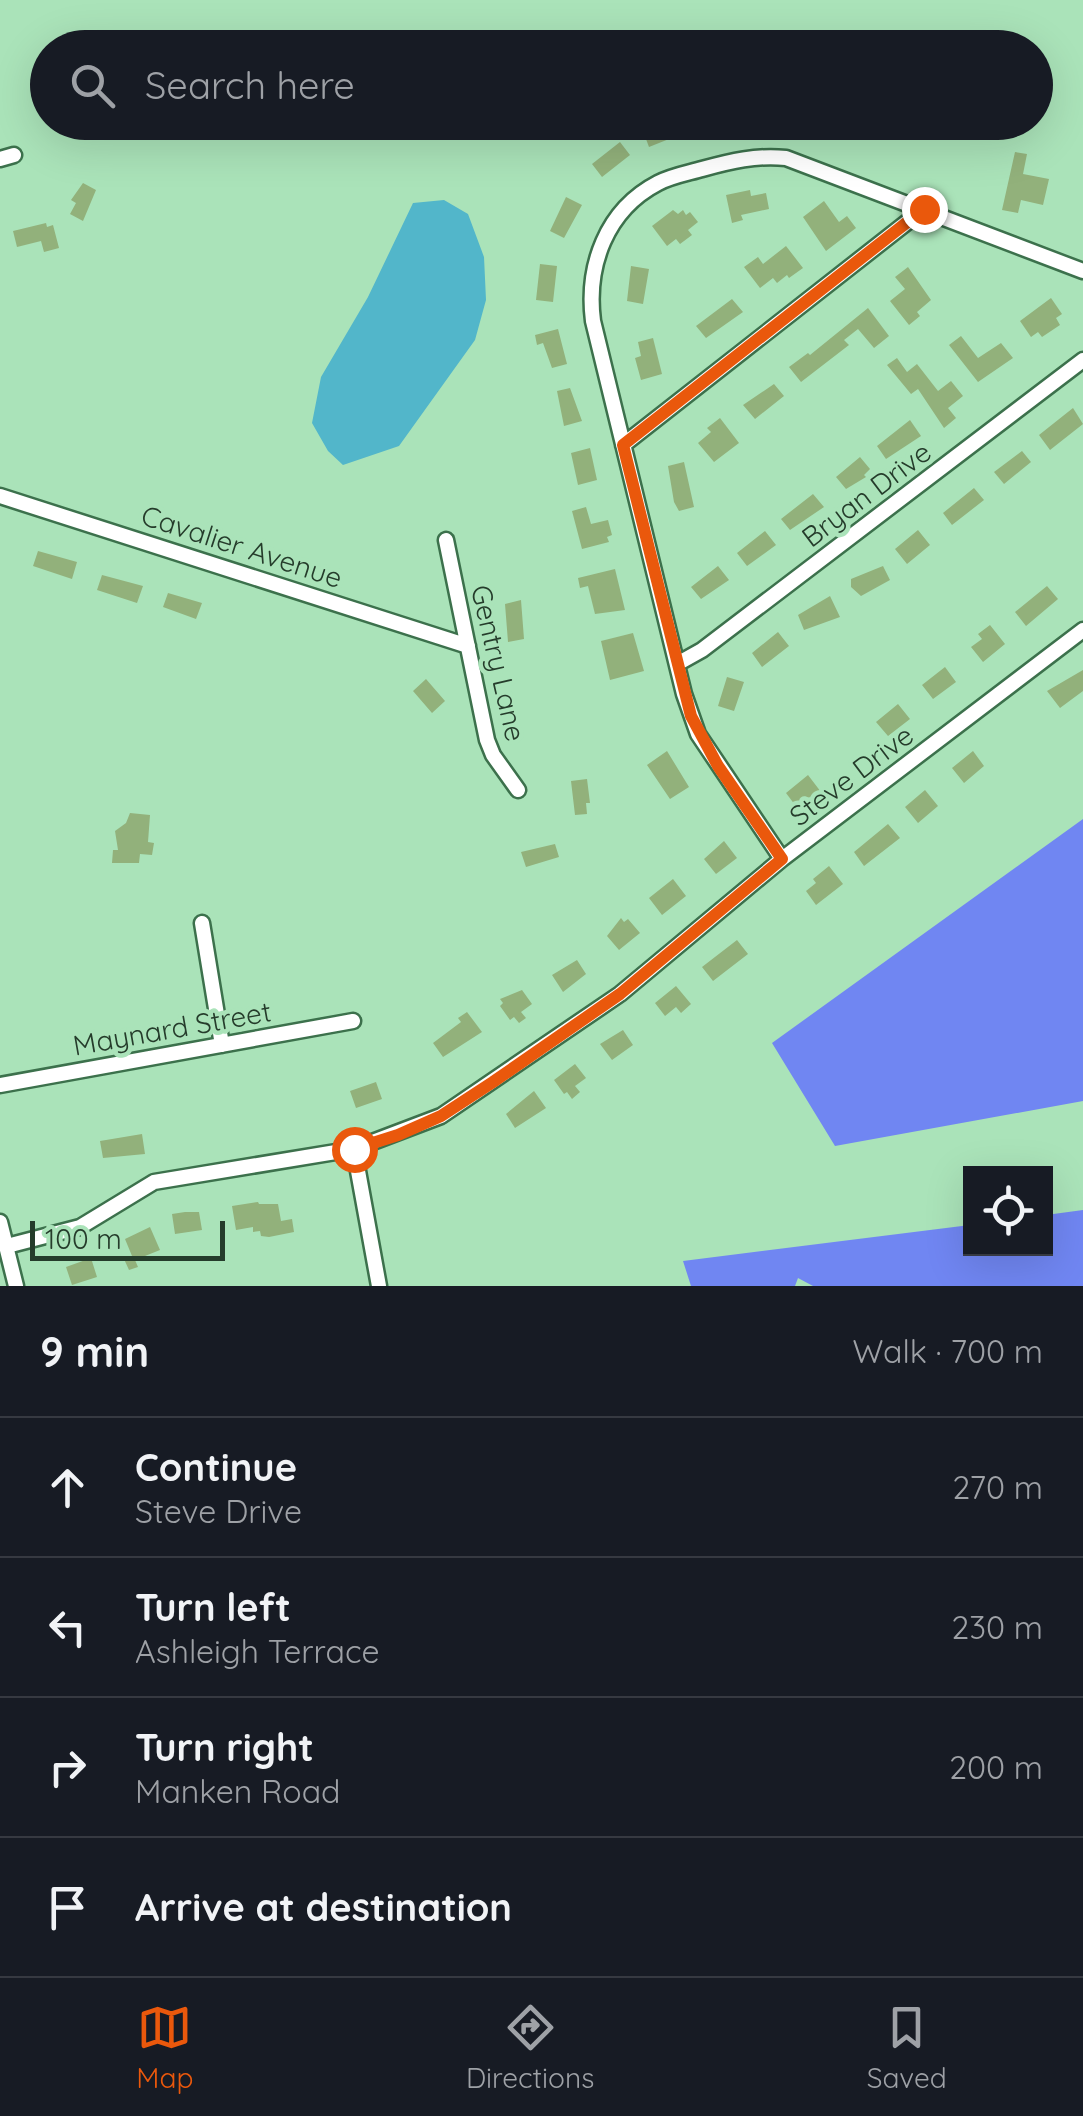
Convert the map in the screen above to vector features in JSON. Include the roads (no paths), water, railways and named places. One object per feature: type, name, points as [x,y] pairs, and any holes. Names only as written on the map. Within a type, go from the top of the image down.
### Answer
[{"type":"street","points":[[782,859],[698,734],[677,664],[590,300],[596,262],[610,226],[638,196],[659,182],[727,162],[766,156],[809,164],[1083,271]]},
{"type":"street","points":[[623,445],[924,209]]},
{"type":"street","name":"Bryan Drive","points":[[677,664],[702,650],[1083,360]]},
{"type":"street","name":"Cavalier Avenue","points":[[0,496],[468,646]]},
{"type":"street","name":"Gentry Lane","points":[[446,540],[493,756],[518,790]]},
{"type":"street","name":"Steve Drive","points":[[7,1246],[80,1227],[154,1182],[354,1149],[441,1116],[620,994],[782,859],[1083,630]]},
{"type":"street","points":[[202,923],[222,1044]]},
{"type":"street","name":"Maynard Street","points":[[0,1085],[353,1022]]},
{"type":"street","points":[[354,1149],[380,1286]]},
{"type":"street","points":[[0,1222],[16,1286]]}]
